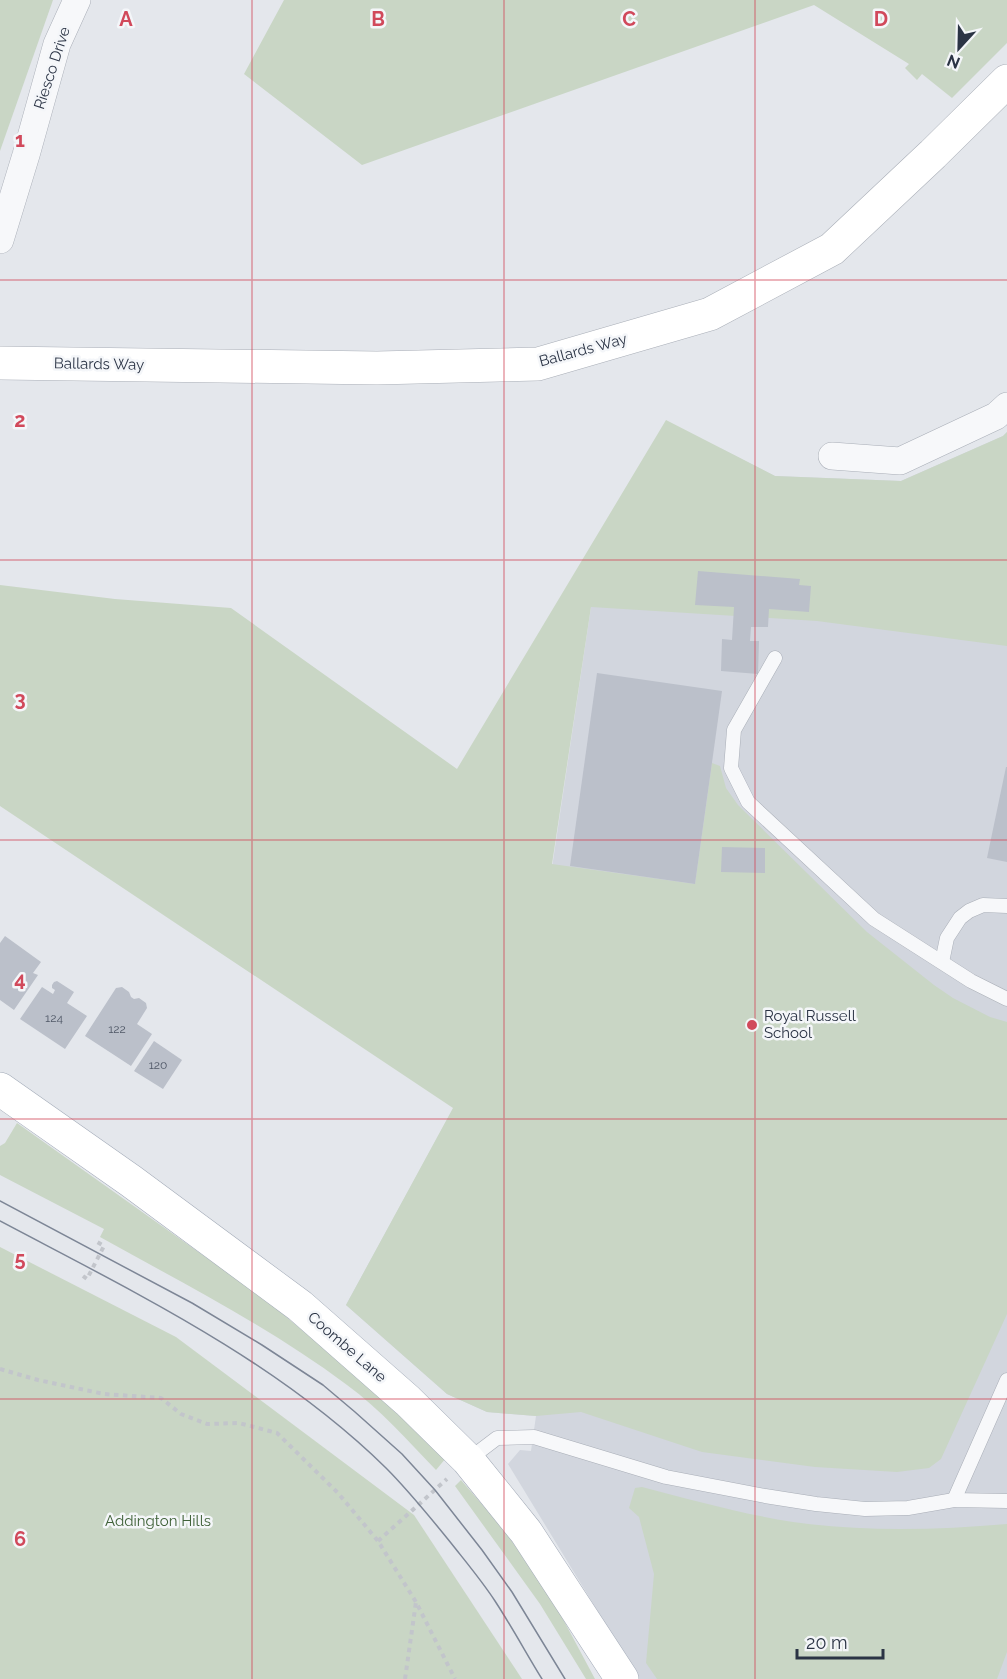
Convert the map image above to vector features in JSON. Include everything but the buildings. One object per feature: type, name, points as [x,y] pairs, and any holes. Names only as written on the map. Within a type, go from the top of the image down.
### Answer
[{"type":"street","name":"Riesco Drive","points":[[0,240],[57,44],[77,0]]},
{"type":"street","name":"Ballards Way","points":[[0,363],[377,368],[538,364],[710,314],[832,249],[1007,81]]},
{"type":"street","points":[[832,456],[900,460],[996,416],[1007,406]]},
{"type":"street","name":"Coombe Lane","points":[[0,1089],[131,1180],[300,1306],[408,1401],[468,1460],[526,1532],[622,1679]]},
{"type":"lane","points":[[775,658],[734,730],[731,768],[748,802],[874,919],[971,981],[1007,999]]},
{"type":"lane","points":[[942,962],[947,938],[960,918],[983,905],[1007,906]]},
{"type":"lane","points":[[954,1500],[1007,1380]]},
{"type":"lane","points":[[468,1460],[497,1438],[534,1437],[666,1477],[816,1504],[865,1509],[908,1508],[954,1500],[1007,1501]]},
{"type":"path","points":[[82,1276],[87,1279],[104,1246],[98,1242]]},
{"type":"path","points":[[0,1369],[38,1380],[104,1394],[161,1398],[181,1413],[207,1424],[239,1423],[277,1433],[338,1493],[378,1541],[416,1602],[454,1679]]},
{"type":"path","points":[[378,1541],[468,1460]]},
{"type":"path","points":[[405,1679],[416,1602]]},
{"type":"shaded area","name":"Royal Russell School","points":[[1007,432],[1007,1679],[639,1679],[508,1464],[520,1450],[531,1451],[536,1416],[487,1412],[447,1394],[346,1305],[541,941],[591,607],[720,448],[775,476],[901,481],[1003,436]]},
{"type":"green space","points":[[0,0],[53,0],[0,151]]},
{"type":"green space","points":[[284,0],[1007,0],[1007,43],[952,98],[922,74],[917,80],[905,68],[909,64],[814,5],[362,165],[244,74]]},
{"type":"green space","name":"Royal Russell School","points":[[666,420],[775,476],[901,481],[1003,436],[1007,432],[1007,646],[817,621],[591,607],[552,864],[695,884],[712,763],[720,766],[726,788],[738,805],[867,932],[953,998],[990,1017],[1007,1022],[1007,1314],[941,1459],[929,1468],[897,1472],[815,1467],[702,1452],[581,1412],[536,1416],[487,1412],[447,1394],[346,1305],[453,1108],[0,806],[0,585],[115,599],[231,608],[457,769]]},
{"type":"green space","points":[[17,1123],[266,1300],[386,1400],[446,1458],[436,1470],[371,1404],[318,1364],[226,1307],[100,1237],[104,1229],[0,1175],[0,1146],[5,1143]]},
{"type":"green space","name":"Addington Hills","points":[[0,1247],[176,1337],[414,1515],[522,1679],[0,1679]]},
{"type":"green space","points":[[461,1480],[505,1531],[556,1606],[595,1679],[586,1679],[540,1604],[455,1486]]},
{"type":"green space","points":[[642,1487],[755,1515],[820,1525],[900,1529],[1007,1524],[1007,1652],[997,1679],[657,1679],[646,1663],[654,1574],[639,1517],[629,1508],[635,1488]]},
{"type":"tram line","points":[[0,1201],[192,1303],[323,1385],[355,1412],[402,1454],[435,1490],[512,1592],[565,1679]]},
{"type":"tram line","points":[[0,1221],[202,1331],[251,1361],[343,1429],[403,1486],[468,1564],[495,1601],[542,1679]]},
{"type":"place","name":"Royal Russell School","points":[[752,1025]]}]
